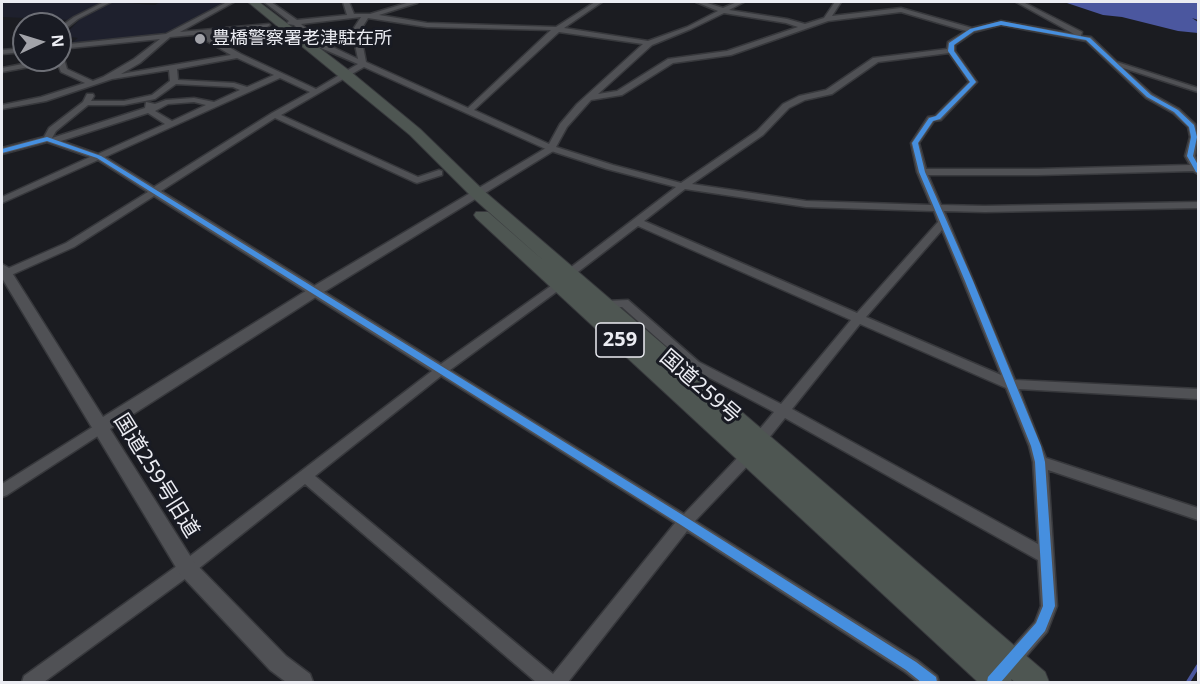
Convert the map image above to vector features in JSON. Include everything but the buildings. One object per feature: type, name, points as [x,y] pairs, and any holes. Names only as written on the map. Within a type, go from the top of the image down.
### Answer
[{"type":"highway","name":"国道259号","points":[[240,2],[258,12],[415,132],[473,198]]},
{"type":"highway","name":"国道259号","points":[[253,2],[342,78],[439,173],[473,198],[754,447],[1035,682]]},
{"type":"highway","name":"国道259号","points":[[565,279],[606,305],[996,682]]},
{"type":"street","points":[[72,21],[108,2]]},
{"type":"street","points":[[106,79],[137,62],[167,36],[231,2]]},
{"type":"street","points":[[267,2],[318,43],[550,148],[683,186],[806,204],[937,208],[1198,205]]},
{"type":"street","points":[[346,2],[351,16]]},
{"type":"street","points":[[363,64],[356,31],[369,16],[415,2]]},
{"type":"street","points":[[469,111],[515,64],[556,29],[599,2]]},
{"type":"street","points":[[699,2],[724,11],[787,21],[806,27]]},
{"type":"street","points":[[2,491],[314,292],[473,198],[550,148],[563,126],[589,98],[649,43],[741,2]]},
{"type":"street","points":[[827,19],[838,2]]},
{"type":"street","points":[[922,172],[1198,170],[1190,156],[1194,137],[1192,126],[1176,111],[1149,96],[1088,39],[1019,2]]},
{"type":"street","points":[[589,98],[619,93],[671,61],[728,53],[827,19],[904,8],[972,30]]},
{"type":"street","points":[[293,22],[369,16],[427,25],[556,29],[649,43]]},
{"type":"street","points":[[996,682],[1041,627],[1049,606],[1040,462],[1036,446],[969,281],[922,172],[915,143],[931,119],[938,118],[945,112],[969,89],[973,82],[951,51],[951,44],[972,30],[1001,23],[1088,39]]},
{"type":"street","points":[[72,45],[267,25]]},
{"type":"street","points":[[207,32],[208,38],[238,56],[317,92]]},
{"type":"street","points":[[72,48],[76,45]]},
{"type":"street","points":[[30,682],[187,568],[440,370],[565,279],[683,186],[760,133],[786,106],[801,99],[829,92],[876,60],[951,51]]},
{"type":"street","points":[[2,106],[43,99],[106,79],[238,56]]},
{"type":"street","points":[[1112,62],[1198,90]]},
{"type":"street","points":[[3,271],[70,245],[275,115],[363,64]]},
{"type":"street","points":[[173,69],[174,82]]},
{"type":"street","points":[[68,72],[91,83]]},
{"type":"street","points":[[2,200],[281,75]]},
{"type":"street","points":[[86,103],[124,103],[144,99],[160,94],[174,82],[234,85],[247,90]]},
{"type":"street","points":[[50,140],[52,130],[86,103],[90,97],[91,83]]},
{"type":"street","points":[[144,99],[151,105],[149,110]]},
{"type":"street","points":[[2,151],[50,140],[149,110],[166,102],[194,100],[215,105]]},
{"type":"street","points":[[149,110],[172,124]]},
{"type":"street","points":[[275,115],[417,180],[439,173]]},
{"type":"street","points":[[50,140],[99,157],[685,522],[911,666],[931,682]]},
{"type":"street","points":[[637,222],[1009,384],[1198,394]]},
{"type":"street","points":[[557,682],[685,522],[754,447],[782,410],[943,223]]},
{"type":"street","name":"国道259号旧道","points":[[3,271],[187,568],[278,663],[302,682]]},
{"type":"street","points":[[606,305],[624,303],[695,365],[782,410],[1045,556]]},
{"type":"street","points":[[1040,462],[1198,514]]},
{"type":"street","points":[[304,475],[549,682]]},
{"type":"shaded area","points":[[2,2],[101,2],[72,19],[72,12],[12,12],[12,17],[2,17]]},
{"type":"shaded area","points":[[111,2],[155,5],[160,2],[226,2],[165,34],[72,44],[78,38],[72,37],[72,28],[80,19]]},
{"type":"water","points":[[1064,2],[1198,2],[1198,20],[1192,18],[1198,22],[1198,33],[1103,15]]},
{"type":"waterway","points":[[1188,682],[1198,666]]},
{"type":"cycle path","points":[[993,682],[1041,627],[1049,606],[1040,462],[1036,446],[969,281],[922,172],[915,143],[931,119],[938,118],[973,82],[951,51],[951,44],[972,30],[1001,23],[1088,39],[1149,96],[1176,111],[1192,126],[1194,137],[1190,156],[1198,171]]},
{"type":"cycle path","points":[[2,151],[47,139],[99,157],[685,522],[911,666],[931,682]]},
{"type":"place","name":"豊橋警察署老津駐在所","points":[[200,39]]}]
